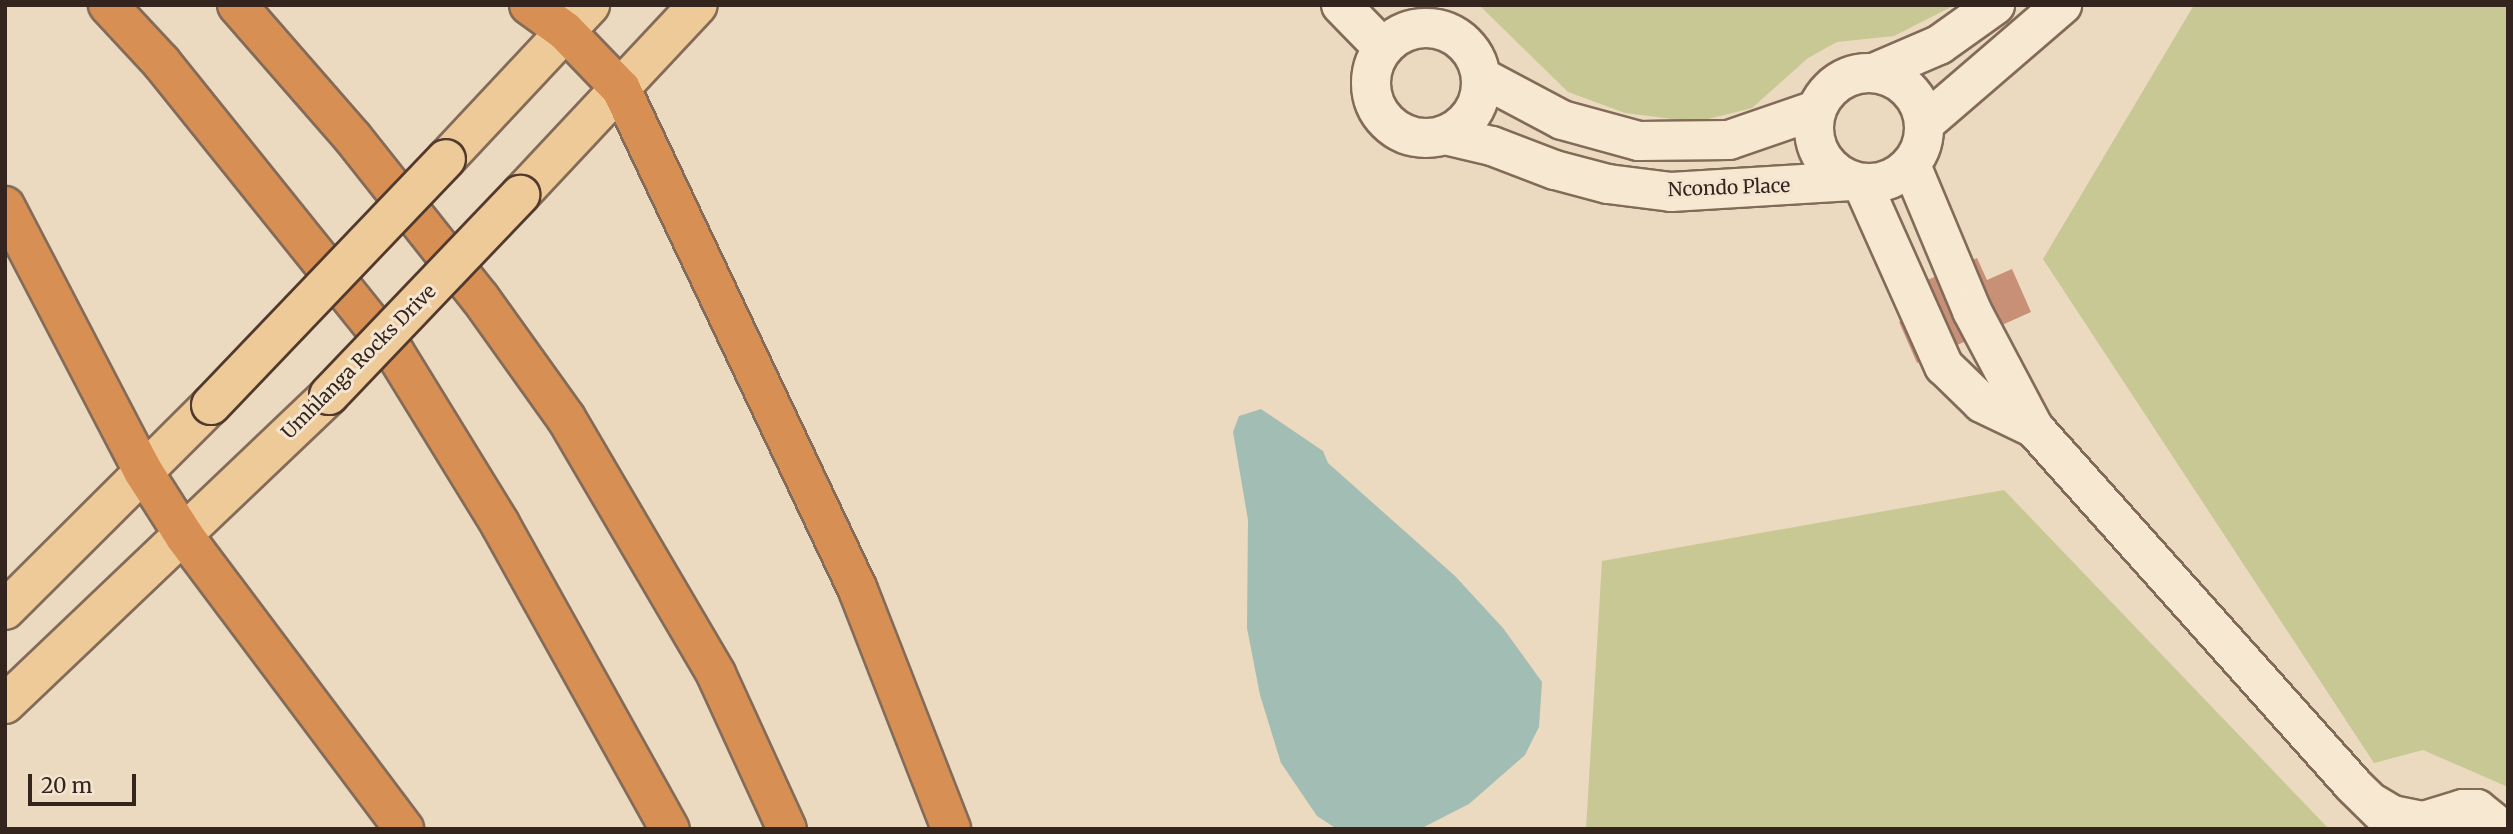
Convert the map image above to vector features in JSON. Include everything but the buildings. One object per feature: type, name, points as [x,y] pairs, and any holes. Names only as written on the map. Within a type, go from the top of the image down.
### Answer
[{"type":"highway","points":[[108,5],[161,62],[395,353],[507,535],[670,829]]},
{"type":"highway","points":[[237,5],[353,138],[488,309],[566,418],[716,674],[787,821]]},
{"type":"highway","points":[[529,5],[578,18],[621,89],[858,590],[951,829]]},
{"type":"highway","points":[[5,206],[143,471],[184,537],[404,829]]},
{"type":"main road","name":"Umhlanga Rocks Drive","points":[[5,704],[184,537],[264,458],[573,140],[698,5]]},
{"type":"main road","points":[[5,610],[211,405],[578,18]]},
{"type":"lane","points":[[1341,5],[1383,48],[1415,28],[1452,33],[1467,44],[1483,78],[1562,120],[1639,141],[1729,140],[1816,110]]},
{"type":"lane","points":[[1995,5],[1940,45],[1876,72],[1839,80],[1816,110],[1813,127],[1819,152],[1836,173],[1857,182],[1944,366],[1982,403],[2034,428]]},
{"type":"lane","points":[[1925,123],[2062,5]]},
{"type":"lane","name":"Ncondo Place","points":[[1383,48],[1370,81],[1381,115],[1409,136],[1446,135],[1492,146],[1555,170],[1608,184],[1671,192],[1889,180],[1911,165]]},
{"type":"lane","points":[[1876,72],[1909,89],[1925,123],[1923,142],[1911,165],[1972,311],[2034,428],[2385,816],[2424,821],[2463,809],[2477,809],[2502,829]]},
{"type":"lane","points":[[1446,135],[1474,113],[1483,78]]},
{"type":"green space","points":[[1479,5],[1955,5],[1894,36],[1837,42],[1808,58],[1752,108],[1696,122],[1625,113],[1568,92]]},
{"type":"green space","points":[[2194,5],[2508,5],[2508,787],[2423,750],[2374,763],[2043,259]]},
{"type":"green space","points":[[2004,490],[2329,829],[1586,829],[1602,561]]},
{"type":"shaded area","points":[[1261,409],[1323,451],[1328,463],[1455,576],[1503,628],[1542,682],[1539,727],[1525,755],[1469,804],[1420,829],[1337,829],[1317,816],[1281,763],[1260,695],[1247,628],[1248,520],[1233,432],[1239,416]]}]
